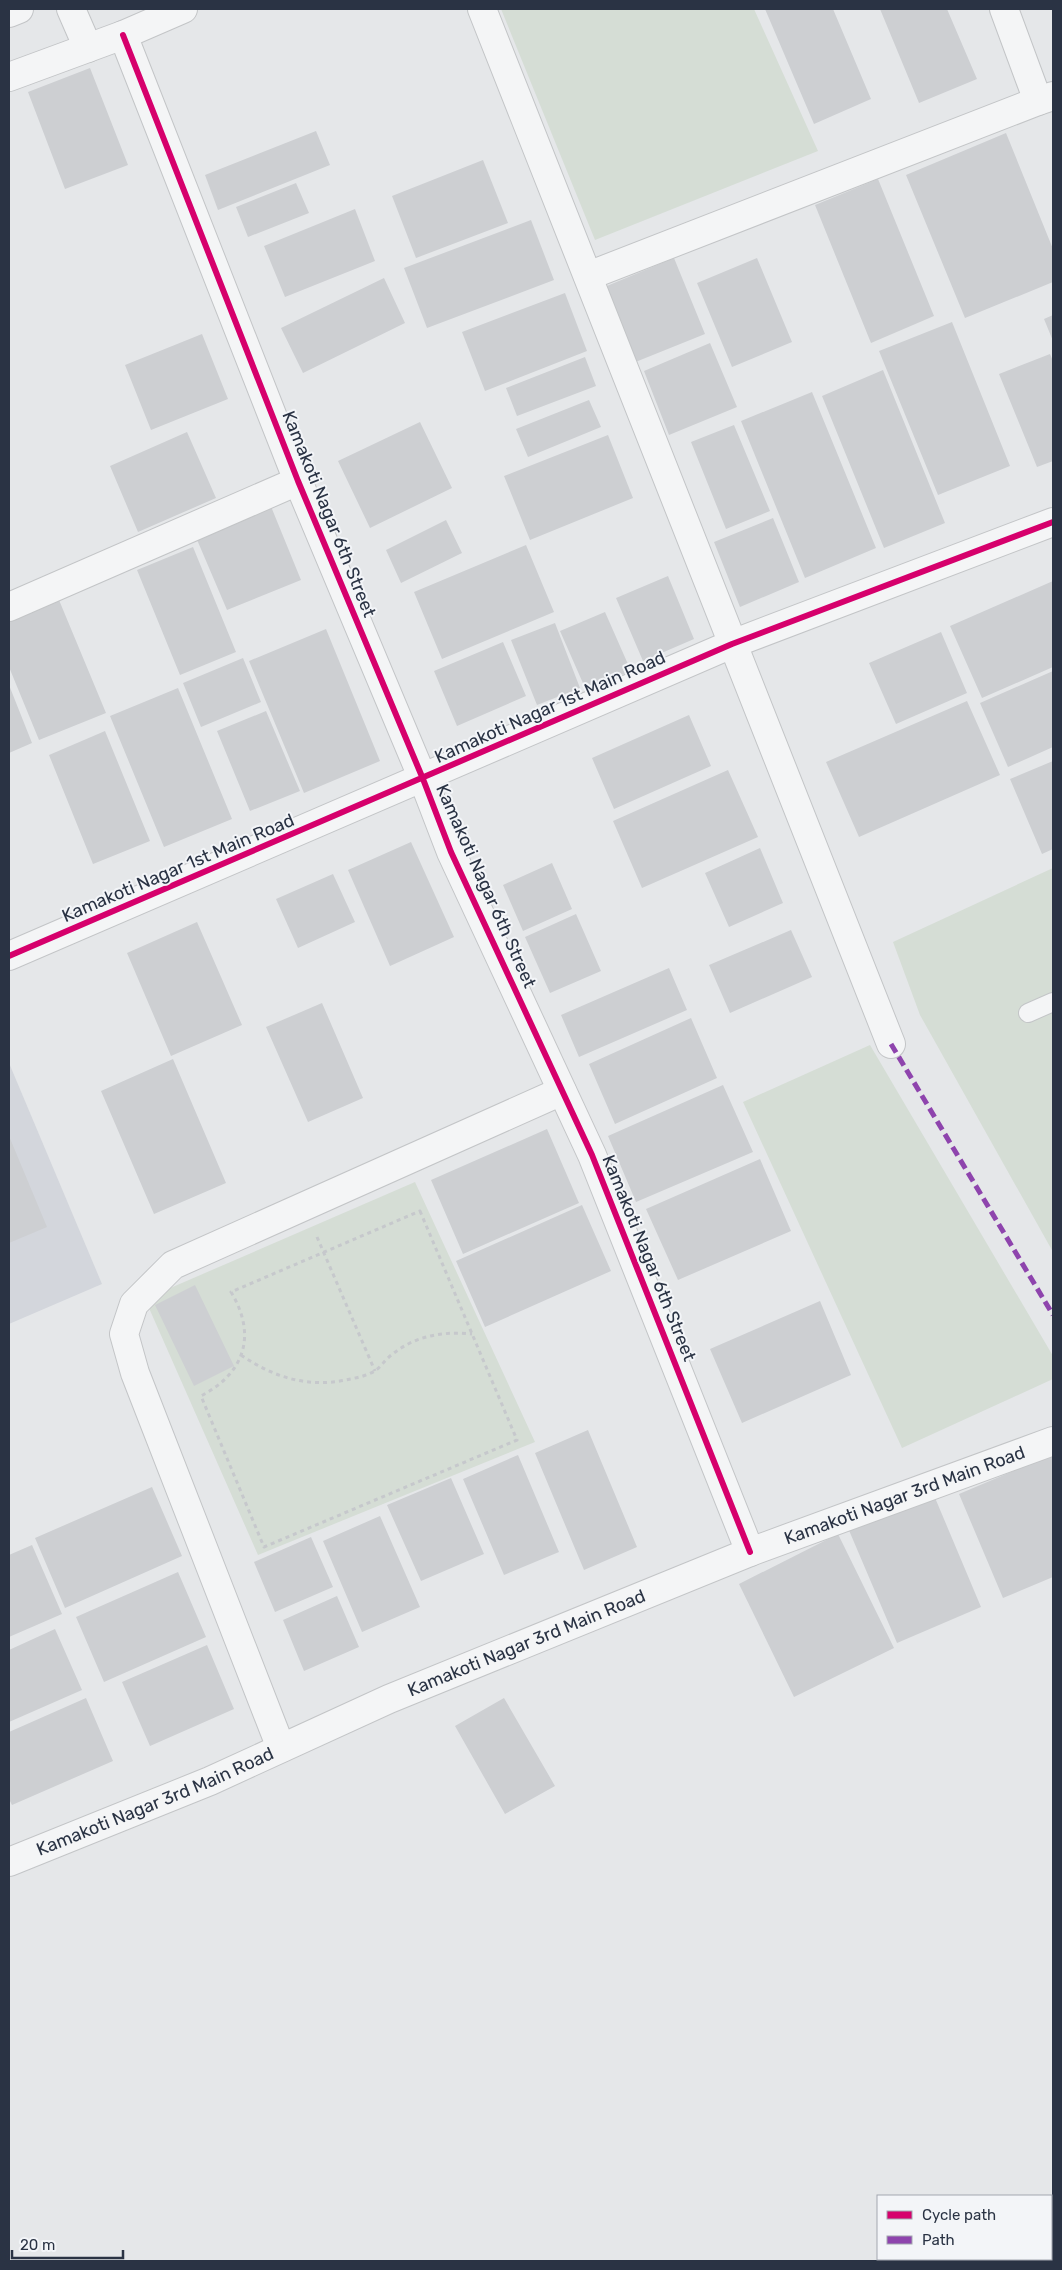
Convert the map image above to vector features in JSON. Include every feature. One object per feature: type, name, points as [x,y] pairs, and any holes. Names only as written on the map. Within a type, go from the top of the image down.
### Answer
[{"type":"street","points":[[9,12],[19,9]]},
{"type":"street","points":[[71,9],[88,48]]},
{"type":"street","points":[[9,77],[123,35],[183,9]]},
{"type":"street","points":[[482,9],[890,1044]]},
{"type":"street","points":[[588,276],[1045,99],[1004,9]]},
{"type":"street","name":"Kamakoti Nagar 6th Street","points":[[123,35],[298,481],[423,779],[451,852],[592,1155],[750,1552]]},
{"type":"street","points":[[9,607],[298,481]]},
{"type":"street","name":"Kamakoti Nagar 1st Main Road","points":[[9,956],[423,779],[732,644],[1053,522]]},
{"type":"street","points":[[281,1748],[135,1373],[124,1334],[134,1304],[173,1265],[562,1091]]},
{"type":"street","name":"Kamakoti Nagar 3rd Main Road","points":[[9,1862],[210,1781],[389,1699],[750,1552],[1053,1441]]},
{"type":"lane","points":[[1028,1013],[1053,1002]]},
{"type":"path","points":[[304,1207],[375,1371]]},
{"type":"path","points":[[420,1211],[472,1334],[517,1440],[264,1547],[201,1396],[226,1381],[235,1369],[241,1356],[245,1339],[244,1322],[240,1306],[231,1292],[420,1211]]},
{"type":"path","points":[[241,1356],[262,1370],[285,1378],[310,1383],[332,1383],[354,1379],[375,1371],[397,1351],[423,1337],[439,1334],[472,1334]]},
{"type":"shaded area","points":[[501,9],[754,9],[818,151],[595,240]]},
{"type":"shaded area","points":[[1053,868],[1053,1252],[920,1015],[893,942]]},
{"type":"shaded area","points":[[870,1045],[1053,1356],[1053,1379],[902,1448],[743,1102]]},
{"type":"shaded area","points":[[9,1063],[102,1284],[9,1324]]},
{"type":"shaded area","points":[[415,1182],[535,1442],[258,1555],[145,1299]]},
{"type":"building","points":[[765,9],[833,9],[871,99],[814,124]]},
{"type":"building","points":[[880,9],[947,9],[977,79],[919,103]]},
{"type":"building","points":[[90,68],[128,165],[65,189],[28,92]]},
{"type":"building","points":[[316,131],[330,165],[218,210],[205,175]]},
{"type":"building","points":[[1006,133],[1053,249],[1053,282],[965,318],[906,175]]},
{"type":"building","points":[[483,160],[508,223],[416,258],[392,196]]},
{"type":"building","points":[[878,179],[934,316],[871,343],[815,205]]},
{"type":"building","points":[[296,183],[309,213],[248,237],[236,207]]},
{"type":"building","points":[[355,209],[375,261],[285,297],[264,246]]},
{"type":"building","points":[[531,220],[554,280],[427,328],[404,268]]},
{"type":"building","points":[[674,258],[705,334],[633,363],[602,288]]},
{"type":"building","points":[[757,258],[792,342],[732,367],[697,283]]},
{"type":"building","points":[[384,278],[405,323],[303,373],[281,328]]},
{"type":"building","points":[[565,293],[587,351],[485,391],[462,332]]},
{"type":"building","points":[[1053,315],[1053,341],[1044,319]]},
{"type":"building","points":[[952,322],[1010,466],[938,495],[879,351]]},
{"type":"building","points":[[202,334],[228,399],[151,430],[125,365]]},
{"type":"building","points":[[710,343],[737,407],[669,435],[644,371]]},
{"type":"building","points":[[1050,354],[1053,361],[1053,461],[1037,467],[999,374]]},
{"type":"building","points":[[585,357],[596,386],[517,416],[506,388]]},
{"type":"building","points":[[883,370],[945,523],[884,548],[822,396]]},
{"type":"building","points":[[812,392],[876,548],[805,578],[741,421]]},
{"type":"building","points":[[589,400],[601,427],[528,457],[516,429]]},
{"type":"building","points":[[420,422],[452,488],[370,528],[338,461]]},
{"type":"building","points":[[734,425],[770,511],[726,529],[691,442]]},
{"type":"building","points":[[187,432],[216,498],[138,532],[110,466]]},
{"type":"building","points":[[608,435],[633,498],[530,540],[504,476]]},
{"type":"building","points":[[270,504],[301,580],[227,610],[195,535]]},
{"type":"building","points":[[773,518],[799,582],[740,607],[714,542]]},
{"type":"building","points":[[446,520],[462,553],[401,583],[386,550]]},
{"type":"building","points":[[526,545],[554,612],[442,659],[414,592]]},
{"type":"building","points":[[193,547],[236,652],[180,675],[137,570]]},
{"type":"building","points":[[668,576],[694,639],[643,661],[616,598]]},
{"type":"building","points":[[1053,581],[1053,667],[982,698],[950,626]]},
{"type":"building","points":[[59,600],[106,713],[39,740],[9,667],[9,620]]},
{"type":"building","points":[[605,612],[631,671],[586,690],[560,631]]},
{"type":"building","points":[[555,623],[580,688],[537,705],[511,640]]},
{"type":"building","points":[[326,629],[380,761],[304,793],[249,661]]},
{"type":"building","points":[[941,632],[967,693],[896,724],[869,663]]},
{"type":"building","points":[[503,642],[526,696],[457,726],[434,671]]},
{"type":"building","points":[[243,658],[261,702],[201,727],[183,683]]},
{"type":"building","points":[[1053,671],[1053,747],[1008,767],[980,703]]},
{"type":"building","points":[[9,685],[32,743],[9,753]]},
{"type":"building","points":[[178,688],[232,819],[164,847],[110,716]]},
{"type":"building","points":[[967,701],[1000,775],[859,837],[826,762]]},
{"type":"building","points":[[266,711],[300,791],[250,811],[217,731]]},
{"type":"building","points":[[689,715],[711,766],[614,809],[592,758]]},
{"type":"building","points":[[105,731],[150,841],[93,864],[49,755]]},
{"type":"building","points":[[1053,761],[1053,849],[1042,854],[1010,779]]},
{"type":"building","points":[[728,770],[758,837],[642,888],[613,821]]},
{"type":"building","points":[[411,842],[454,937],[390,966],[348,870]]},
{"type":"building","points":[[760,848],[783,903],[729,927],[705,873]]},
{"type":"building","points":[[552,863],[572,909],[523,931],[503,885]]},
{"type":"building","points":[[333,874],[355,922],[298,948],[276,899]]},
{"type":"building","points":[[576,914],[601,971],[550,993],[525,937]]},
{"type":"building","points":[[197,922],[242,1025],[171,1056],[127,953]]},
{"type":"building","points":[[791,930],[812,977],[730,1013],[709,965]]},
{"type":"building","points":[[669,968],[687,1010],[579,1057],[561,1015]]},
{"type":"building","points":[[322,1003],[363,1098],[308,1122],[266,1027]]},
{"type":"building","points":[[691,1018],[717,1078],[615,1124],[589,1064]]},
{"type":"building","points":[[173,1059],[226,1183],[154,1214],[101,1091]]},
{"type":"building","points":[[723,1085],[753,1152],[636,1202],[608,1136]]},
{"type":"building","points":[[547,1129],[579,1203],[463,1254],[431,1180]]},
{"type":"building","points":[[9,1136],[47,1227],[9,1243]]},
{"type":"building","points":[[760,1159],[791,1231],[678,1280],[646,1209]]},
{"type":"building","points":[[582,1205],[611,1271],[485,1327],[456,1261]]},
{"type":"building","points":[[195,1285],[234,1366],[194,1386],[155,1305]]},
{"type":"building","points":[[820,1301],[851,1375],[742,1423],[710,1349]]},
{"type":"building","points":[[588,1430],[637,1547],[584,1570],[535,1453]]},
{"type":"building","points":[[1053,1454],[1053,1577],[1003,1598],[959,1494]]},
{"type":"building","points":[[518,1455],[559,1552],[504,1575],[463,1479]]},
{"type":"building","points":[[451,1478],[484,1554],[421,1581],[387,1505]]},
{"type":"building","points":[[152,1487],[182,1556],[65,1608],[35,1538]]},
{"type":"building","points":[[933,1493],[981,1607],[897,1643],[848,1528]]},
{"type":"building","points":[[380,1516],[420,1607],[362,1632],[323,1541]]},
{"type":"building","points":[[838,1534],[894,1648],[794,1697],[739,1584]]},
{"type":"building","points":[[311,1537],[333,1587],[275,1612],[254,1562]]},
{"type":"building","points":[[32,1545],[62,1614],[9,1637],[9,1555]]},
{"type":"building","points":[[178,1572],[206,1637],[104,1682],[76,1617]]},
{"type":"building","points":[[337,1596],[359,1647],[304,1671],[283,1620]]},
{"type":"building","points":[[55,1629],[82,1690],[9,1722],[9,1650]]},
{"type":"building","points":[[207,1645],[234,1709],[150,1746],[122,1682]]},
{"type":"building","points":[[86,1698],[113,1761],[12,1805],[9,1799],[9,1732]]},
{"type":"building","points":[[504,1698],[555,1786],[505,1814],[455,1726]]},
{"type":"marked path","points":[[891,1044],[1053,1315]]},
{"type":"cycle path","points":[[123,35],[298,481],[423,779],[451,852],[592,1155],[750,1552]]},
{"type":"cycle path","points":[[9,956],[732,644],[1053,522]]}]
